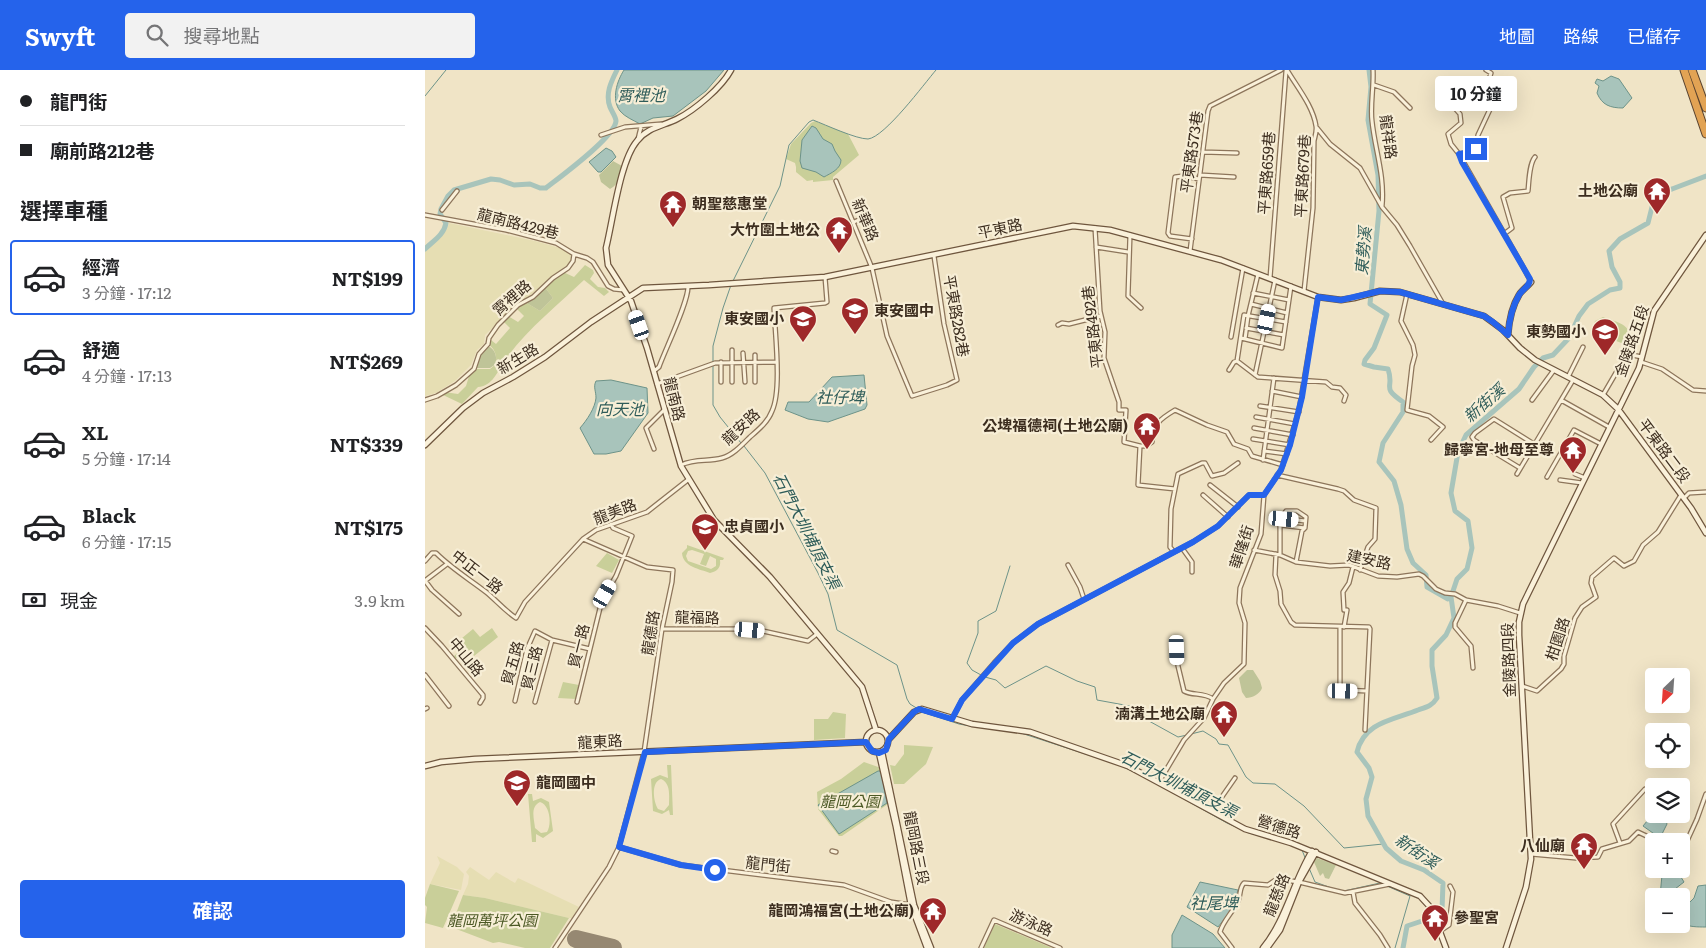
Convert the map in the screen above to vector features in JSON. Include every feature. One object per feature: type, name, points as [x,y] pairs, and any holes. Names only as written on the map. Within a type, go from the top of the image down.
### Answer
[{"type":"highway","points":[[1686,70],[1706,120]]},
{"type":"highway","points":[[1686,70],[1706,134]]},
{"type":"highway","points":[[1694,70],[1706,99]]},
{"type":"highway","points":[[1694,70],[1706,108]]},
{"type":"street","name":"龍南路","points":[[731,70],[722,82],[692,109],[677,120],[649,130],[637,141],[624,167],[606,248],[607,265],[631,301],[654,371],[681,466],[714,520],[770,576],[862,687],[876,730]]},
{"type":"street","name":"平東路573巷","points":[[1190,252],[1207,111],[1210,106],[1281,70]]},
{"type":"street","name":"平東路679巷","points":[[1287,70],[1307,102],[1317,128],[1314,142],[1312,226],[1304,291]]},
{"type":"street","name":"平東路659巷","points":[[1255,375],[1271,297],[1287,70]]},
{"type":"street","name":"龍祥路","points":[[1373,70],[1372,118],[1382,178],[1382,207]]},
{"type":"street","points":[[1459,154],[1475,151],[1478,135],[1492,105],[1484,90],[1491,73],[1486,70]]},
{"type":"street","points":[[1374,85],[1394,92],[1410,108]]},
{"type":"street","points":[[1445,97],[1460,114],[1461,123],[1447,134],[1451,144],[1459,154],[1531,282],[1519,294],[1513,308],[1508,335]]},
{"type":"street","points":[[601,135],[625,127],[664,124]]},
{"type":"street","points":[[637,141],[641,127]]},
{"type":"street","points":[[1317,128],[1330,144],[1360,168],[1382,207],[1397,225],[1410,246],[1443,304]]},
{"type":"street","points":[[1203,152],[1237,153]]},
{"type":"street","points":[[1504,234],[1512,228],[1503,197],[1510,193],[1528,191],[1531,165],[1535,157]]},
{"type":"street","points":[[1192,239],[1170,236],[1168,233],[1175,177],[1234,177]]},
{"type":"street","name":"新華路","points":[[836,181],[873,268],[887,336],[912,396]]},
{"type":"street","points":[[442,210],[457,190]]},
{"type":"street","name":"龍南路429巷","points":[[425,215],[506,230],[556,244],[593,262],[608,286],[624,290]]},
{"type":"street","points":[[854,222],[870,215]]},
{"type":"street","name":"平東路","points":[[628,298],[643,288],[825,277],[1073,226],[1095,227],[1190,252],[1258,273],[1318,297],[1341,300],[1380,291],[1407,294],[1484,316],[1508,335]]},
{"type":"street","name":"平東路492巷","points":[[1095,227],[1101,316],[1105,332],[1104,358],[1119,402],[1119,410],[1126,410],[1124,442],[1139,446]]},
{"type":"street","points":[[1129,235],[1128,296],[1141,308]]},
{"type":"street","name":"金陵路五段","points":[[1618,408],[1642,360],[1654,311],[1706,235]]},
{"type":"street","points":[[1096,247],[1128,252]]},
{"type":"street","name":"霄裡路","points":[[425,400],[437,396],[456,385],[474,369],[479,354],[486,347],[497,325],[518,305],[533,297],[543,286],[568,268],[573,261],[574,254]]},
{"type":"street","name":"平東路282巷","points":[[912,396],[957,380],[945,331],[934,256]]},
{"type":"street","points":[[1231,338],[1243,268]]},
{"type":"street","points":[[1243,339],[1246,315],[1251,304],[1258,273]]},
{"type":"street","name":"龍安路","points":[[681,466],[690,461],[721,458],[742,445],[768,420],[777,395],[774,308],[827,302],[825,277]]},
{"type":"street","points":[[654,371],[659,367],[687,295],[688,286]]},
{"type":"street","points":[[1243,339],[1282,348],[1291,286]]},
{"type":"street","points":[[1253,293],[1289,300]]},
{"type":"street","points":[[1407,294],[1401,321],[1413,345],[1415,355],[1407,410],[1429,416],[1443,427],[1431,440]]},
{"type":"street","name":"華隆街","points":[[1159,782],[1189,734],[1204,718],[1224,682],[1245,664],[1245,623],[1239,596],[1240,588],[1262,530],[1264,495],[1283,465],[1293,435],[1305,381],[1318,297]]},
{"type":"street","name":"新生路","points":[[425,445],[463,408],[483,393],[545,357],[591,322],[628,298]]},
{"type":"street","points":[[1251,304],[1287,313]]},
{"type":"street","points":[[1246,315],[1286,322]]},
{"type":"street","points":[[1229,370],[1234,362],[1237,361],[1247,328],[1246,315]]},
{"type":"street","points":[[1057,325],[1061,322],[1069,324],[1101,316]]},
{"type":"street","points":[[1247,328],[1284,335]]},
{"type":"street","name":"平東路二段","points":[[1508,335],[1544,366],[1603,394],[1618,408],[1682,496],[1706,533]]},
{"type":"street","points":[[1568,377],[1583,347]]},
{"type":"street","points":[[732,350],[732,382]]},
{"type":"street","points":[[743,353],[745,382]]},
{"type":"street","points":[[1603,394],[1627,354],[1662,370],[1693,390],[1706,391]]},
{"type":"street","points":[[755,355],[755,382]]},
{"type":"street","points":[[1237,361],[1258,377],[1326,382],[1332,387],[1340,388],[1346,395],[1344,401]]},
{"type":"street","points":[[657,384],[721,362],[776,362]]},
{"type":"street","points":[[721,362],[721,382]]},
{"type":"street","points":[[1532,400],[1554,370]]},
{"type":"street","points":[[1263,460],[1274,378]]},
{"type":"street","points":[[1517,474],[1573,379]]},
{"type":"street","points":[[1272,391],[1302,397]]},
{"type":"street","points":[[1561,400],[1609,427]]},
{"type":"street","points":[[1260,406],[1299,412]]},
{"type":"street","name":"金陵路四段","points":[[1506,948],[1530,872],[1531,854],[1519,628],[1520,613],[1618,408]]},
{"type":"street","points":[[653,449],[646,428],[664,410]]},
{"type":"street","points":[[1175,489],[1138,485],[1139,446],[1146,446],[1151,442],[1153,432],[1160,419],[1175,410],[1227,432],[1234,444],[1248,449],[1252,456],[1283,465]]},
{"type":"street","points":[[1256,417],[1295,424]]},
{"type":"street","points":[[1520,468],[1472,437],[1494,419],[1534,444]]},
{"type":"street","points":[[1255,428],[1293,435]]},
{"type":"street","points":[[1547,476],[1575,430],[1601,444]]},
{"type":"street","points":[[1253,439],[1290,445]]},
{"type":"street","points":[[1264,451],[1287,454]]},
{"type":"street","points":[[1175,552],[1169,547],[1171,509],[1178,474],[1205,463],[1211,476],[1224,473],[1238,463]]},
{"type":"street","points":[[1575,474],[1584,480]]},
{"type":"street","points":[[1277,475],[1338,489],[1355,500],[1376,508],[1375,539],[1368,547],[1360,570]]},
{"type":"street","name":"龍美路","points":[[516,618],[525,602],[583,539],[596,530],[647,512],[689,479]]},
{"type":"street","points":[[1561,480],[1584,480]]},
{"type":"street","points":[[1210,485],[1238,507]]},
{"type":"street","points":[[1682,496],[1689,493],[1706,492]]},
{"type":"street","points":[[1203,495],[1228,517]]},
{"type":"street","points":[[952,719],[962,700],[983,676],[1013,643],[1038,624],[1175,552],[1218,526],[1249,495],[1264,495]]},
{"type":"street","name":"柑園路","points":[[1522,686],[1537,691],[1561,669],[1564,664],[1564,656],[1575,618],[1582,608],[1596,597],[1591,583],[1592,577],[1614,558],[1624,566],[1634,561],[1643,545],[1658,532],[1682,496]]},
{"type":"street","points":[[1296,562],[1306,517],[1301,513],[1288,510],[1281,518],[1275,576],[1280,591],[1281,604],[1291,622],[1295,625],[1369,627],[1370,629],[1365,730]]},
{"type":"street","points":[[1281,518],[1306,520]]},
{"type":"street","name":"貿一路","points":[[577,702],[602,600],[616,576],[632,536],[613,528],[611,524]]},
{"type":"street","points":[[1280,525],[1305,528]]},
{"type":"street","points":[[583,539],[623,558]]},
{"type":"street","points":[[1182,548],[1192,562],[1192,572]]},
{"type":"street","name":"建安路","points":[[1254,550],[1278,555],[1296,562],[1330,566],[1346,565],[1378,576],[1397,578],[1419,574],[1436,589],[1445,593],[1455,594],[1466,600]]},
{"type":"street","name":"中正一路","points":[[425,561],[433,552],[516,618]]},
{"type":"street","name":"龍德路","points":[[555,948],[610,865],[619,847],[645,752],[662,629],[673,570],[647,567],[623,558]]},
{"type":"street","points":[[447,564],[426,580],[426,582],[432,590],[459,614]]},
{"type":"street","points":[[1068,565],[1084,599]]},
{"type":"street","points":[[1353,567],[1349,583],[1343,592],[1344,610],[1347,610],[1342,627],[1340,690],[1367,692]]},
{"type":"street","points":[[1473,668],[1471,646],[1455,626],[1466,600],[1498,606],[1520,613]]},
{"type":"street","name":"中山路","points":[[425,628],[483,694],[480,703]]},
{"type":"street","name":"龍福路","points":[[662,629],[756,630],[808,641],[817,634]]},
{"type":"street","name":"貿五路","points":[[515,701],[527,649],[535,631],[552,640]]},
{"type":"street","points":[[425,637],[430,633]]},
{"type":"street","points":[[552,640],[590,649]]},
{"type":"street","name":"貿三路","points":[[535,702],[552,640]]},
{"type":"street","points":[[1177,650],[1178,666],[1184,691],[1187,693],[1205,694],[1213,699]]},
{"type":"street","points":[[425,675],[449,706]]},
{"type":"street","name":"營德路","points":[[889,739],[919,709],[972,724],[1015,729],[1043,736],[1128,766],[1251,831],[1282,839],[1420,896],[1431,908],[1440,931]]},
{"type":"street","points":[[876,730],[882,731],[889,739],[887,747],[880,752],[872,751],[866,742],[870,733],[876,730]]},
{"type":"street","name":"龍東路","points":[[425,766],[441,762],[475,759],[866,742]]},
{"type":"street","name":"龍岡路三段","points":[[880,752],[913,905],[929,948]]},
{"type":"street","points":[[1212,812],[1235,778]]},
{"type":"street","points":[[1620,843],[1613,824],[1645,789]]},
{"type":"street","points":[[1690,834],[1706,794]]},
{"type":"street","points":[[1531,854],[1598,858],[1602,850],[1629,841],[1638,832],[1645,835]]},
{"type":"street","name":"龍門街","points":[[619,847],[681,865],[844,884],[891,902],[913,905]]},
{"type":"street","name":"龍慈路","points":[[1263,948],[1279,922],[1297,882],[1314,852]]},
{"type":"street","points":[[1232,948],[1220,932],[1239,898],[1242,885],[1247,882],[1268,885],[1277,879],[1345,893],[1391,884]]},
{"type":"street","name":"龍慈路","points":[[1267,948],[1281,930],[1297,882]]},
{"type":"street","points":[[1446,948],[1440,931],[1449,925],[1453,892],[1450,886]]},
{"type":"street","points":[[1353,892],[1355,903],[1380,934],[1388,948]]},
{"type":"street","name":"游泳路","points":[[981,948],[994,920],[1060,948]]},
{"type":"shaded area","points":[[449,223],[535,241],[573,254],[570,263],[508,313],[485,335],[484,344],[477,350],[471,365],[455,381],[436,393],[425,396],[425,252],[447,229]]},
{"type":"shaded area","points":[[437,856],[457,867],[464,874],[461,890],[430,884],[440,863]]},
{"type":"shaded area","points":[[470,867],[489,880],[496,872],[515,883],[518,878],[579,907],[572,918],[569,918],[485,898],[463,895],[468,884],[469,876],[466,872]]},
{"type":"green space","points":[[815,121],[848,134],[859,155],[833,177],[833,180],[807,181],[796,172],[795,163],[786,159],[791,144]]},
{"type":"green space","points":[[613,161],[622,166],[616,185],[610,189],[601,182],[599,175]]},
{"type":"green space","points":[[585,265],[593,270],[594,273],[590,279],[598,287],[605,288],[609,292],[604,296],[584,280],[519,342],[490,382],[478,387],[462,404],[441,394],[444,392],[458,394],[466,386],[470,373],[476,369],[490,369],[496,364],[495,353],[489,345],[493,332],[491,340],[496,344],[510,328],[503,321],[508,316],[518,322],[524,316],[516,308],[525,302],[540,311],[553,298],[544,286],[563,272],[574,277]]},
{"type":"green space","points":[[544,286],[553,298],[540,311],[525,302]]},
{"type":"green space","points":[[1603,317],[1625,327],[1630,334],[1630,339],[1624,344],[1593,332],[1595,321]]},
{"type":"green space","points":[[488,346],[495,353],[496,364],[490,368],[476,368],[479,356]]},
{"type":"green space","points":[[687,545],[724,558],[720,560],[718,568],[710,573],[693,567],[685,561],[682,553],[687,548]],"holes":[[[692,550],[704,554],[700,564],[706,566],[710,556],[716,559],[716,566],[711,569],[688,561],[686,556],[688,551]]]},
{"type":"green space","points":[[607,553],[619,560],[612,573],[596,566]]},
{"type":"green space","points":[[492,628],[498,637],[474,656],[473,654],[465,660],[461,654],[455,659],[453,657],[461,650],[456,643],[473,629],[480,637]]},
{"type":"green space","points":[[1247,670],[1253,670],[1262,688],[1255,695],[1246,698],[1242,692],[1239,678]]},
{"type":"green space","points":[[563,682],[579,685],[576,699],[558,698]]},
{"type":"green space","points":[[833,712],[846,714],[845,738],[814,740],[814,719],[828,719]]},
{"type":"green space","points":[[904,745],[933,747],[926,764],[904,784],[894,784],[890,765],[895,766],[904,754]]},
{"type":"green space","name":"龍岡公園","points":[[864,762],[881,768],[888,804],[842,836],[839,836],[818,809],[817,792],[841,779]]},
{"type":"green space","points":[[667,765],[671,765],[673,815],[670,815],[669,810],[662,814],[653,811],[651,779],[660,775],[668,778]],"holes":[[[661,779],[669,790],[669,805],[664,811],[658,809],[654,792],[658,781]]]},
{"type":"green space","points":[[528,794],[532,794],[533,801],[541,798],[549,802],[553,831],[543,838],[536,834],[536,842],[532,842]],"holes":[[[540,802],[549,815],[549,829],[547,832],[541,833],[535,828],[533,813],[537,804]]]},
{"type":"green space","points":[[1317,858],[1336,865],[1329,879],[1325,878],[1323,873],[1320,876],[1314,862]]},
{"type":"green space","name":"龍岡萬坪公園","points":[[430,884],[459,891],[443,928],[425,923],[427,907],[425,905],[425,898]]},
{"type":"green space","name":"龍岡萬坪公園","points":[[463,895],[485,898],[569,918],[550,948],[525,948],[499,942],[493,943],[451,927]]},
{"type":"green space","points":[[995,924],[1052,948],[984,948]]},
{"type":"water","name":"霄裡池","points":[[624,70],[724,70],[706,91],[673,116],[653,118],[640,124],[624,115],[617,106],[616,90]]},
{"type":"water","points":[[1611,76],[1619,79],[1632,98],[1623,108],[1607,105],[1597,93],[1599,86],[1595,83],[1597,79],[1603,81]]},
{"type":"water","points":[[812,126],[816,128],[823,139],[832,144],[841,160],[837,168],[824,177],[816,172],[802,168],[800,161],[802,140]]},
{"type":"water","points":[[606,148],[612,151],[616,157],[601,172],[598,172],[589,162]]},
{"type":"water","name":"社仔埤","points":[[864,375],[867,405],[865,409],[828,422],[808,419],[785,410],[788,402],[809,402],[832,377]]},
{"type":"water","name":"向天池","points":[[611,380],[647,388],[648,413],[621,451],[594,454],[580,428],[594,406],[596,381]]},
{"type":"water","name":"龍岡公園","points":[[881,771],[887,803],[839,834],[818,805]]},
{"type":"water","points":[[1645,823],[1667,824],[1662,833],[1653,833],[1643,826]]},
{"type":"water","points":[[1662,878],[1682,878],[1684,882],[1676,888],[1661,888]]},
{"type":"water","name":"社尾埤","points":[[1200,882],[1238,890],[1233,908],[1218,927],[1187,907]]},
{"type":"water","points":[[1706,885],[1706,927],[1690,926],[1690,902],[1694,898],[1698,886]]},
{"type":"water","name":"社尾埤","points":[[1182,915],[1213,934],[1225,948],[1172,948],[1172,935]]},
{"type":"waterway","points":[[425,96],[446,70]]},
{"type":"waterway","points":[[425,249],[438,238],[445,227],[446,223],[440,214],[441,209],[448,196],[454,190],[491,179],[514,185],[530,184],[546,188],[607,137],[616,121],[610,107],[608,93],[617,70]]},
{"type":"waterway","points":[[733,281],[780,186],[789,145],[809,122],[813,120],[868,139],[875,136],[894,120],[936,70]]},
{"type":"waterway","name":"東勢溪","points":[[1369,70],[1371,87],[1368,120],[1378,175],[1379,211],[1370,304],[1387,315],[1374,348],[1364,364],[1388,369],[1390,390],[1403,402],[1403,412],[1383,443],[1379,462],[1394,481],[1401,505],[1407,549],[1413,563],[1426,575],[1427,587],[1448,599],[1451,597]]},
{"type":"waterway","name":"新街溪","points":[[1403,948],[1407,926],[1431,918],[1442,910],[1443,883],[1424,870],[1401,861],[1386,848],[1368,816],[1366,799],[1372,777],[1369,768],[1357,752],[1366,734],[1373,728],[1427,707],[1437,698],[1432,666],[1432,650],[1446,635],[1454,618],[1451,597],[1457,579],[1467,569],[1472,548],[1468,521],[1455,511],[1451,493],[1458,452],[1466,435],[1519,389],[1534,367],[1543,358],[1553,355],[1569,338],[1579,316],[1588,304],[1610,290],[1620,288],[1620,282],[1612,267],[1609,251],[1620,239],[1648,223],[1654,199],[1659,192],[1706,176]]},
{"type":"waterway","name":"石門大圳埔頂支渠","points":[[731,285],[713,346],[713,405],[741,443]]},
{"type":"waterway","name":"石門大圳埔頂支渠","points":[[744,446],[765,473],[818,573],[828,594],[837,630],[897,665],[907,699],[910,704],[918,709]]},
{"type":"waterway","name":"石門大圳埔頂支渠","points":[[981,675],[972,670],[967,663],[978,633],[978,621],[996,611],[1010,566]]},
{"type":"waterway","name":"石門大圳埔頂支渠","points":[[985,677],[996,680],[1005,688],[1046,666],[1077,681],[1095,687],[1097,700],[1141,708],[1149,721],[1178,737],[1187,735]]},
{"type":"waterway","name":"石門大圳埔頂支渠","points":[[922,712],[970,726]]},
{"type":"waterway","name":"石門大圳埔頂支渠","points":[[1191,734],[1203,731],[1216,739],[1219,744],[1228,745],[1246,777],[1253,783],[1275,784],[1304,806],[1344,848],[1383,844]]},
{"type":"waterway","name":"石門大圳埔頂支渠","points":[[1021,733],[1113,763]]},
{"type":"waterway","name":"石門大圳埔頂支渠","points":[[1123,767],[1136,773]]},
{"type":"waterway","name":"石門大圳埔頂支渠","points":[[1146,778],[1227,823],[1260,836]]},
{"type":"waterway","name":"石門大圳埔頂支渠","points":[[1288,844],[1302,850],[1306,860]]},
{"type":"waterway","name":"石門大圳埔頂支渠","points":[[1309,868],[1315,882],[1337,890]]},
{"type":"waterway","name":"石門大圳埔頂支渠","points":[[1344,891],[1380,883],[1383,884]]},
{"type":"waterway","name":"石門大圳埔頂支渠","points":[[1387,886],[1410,896],[1395,948]]},
{"type":"runway","points":[[576,939],[613,948]]},
{"type":"place","name":"土地公廟","points":[[1657,215]]},
{"type":"place","name":"朝聖慈惠堂","points":[[673,228]]},
{"type":"place","name":"大竹圍土地公","points":[[839,254]]},
{"type":"place","name":"東安國中","points":[[855,335]]},
{"type":"place","name":"東安國小","points":[[803,343]]},
{"type":"place","name":"東勢國小","points":[[1605,356]]},
{"type":"place","name":"公埤福德祠(土地公廟)","points":[[1147,450]]},
{"type":"place","name":"歸寧宮-地母至尊","points":[[1573,474]]},
{"type":"place","name":"忠貞國小","points":[[705,551]]},
{"type":"place","name":"湳溝土地公廟","points":[[1224,738]]},
{"type":"place","name":"龍岡國中","points":[[517,807]]},
{"type":"place","name":"八仙廟","points":[[1584,870]]},
{"type":"place","name":"龍岡鴻福宮(土地公廟)","points":[[933,935]]},
{"type":"place","name":"參聖宮","points":[[1435,942]]},
{"type":"route","points":[[715,870],[681,865],[619,847],[645,752],[866,742],[868,748],[875,753],[879,753],[886,750],[889,739],[919,709],[952,719],[962,700],[993,663],[1013,643],[1038,624],[1193,542],[1218,526],[1249,495],[1264,495],[1281,470],[1290,445],[1302,397],[1318,297],[1341,300],[1380,291],[1400,292],[1484,316],[1508,335],[1513,308],[1519,294],[1531,282],[1462,162],[1459,154],[1473,152],[1476,149]]}]
